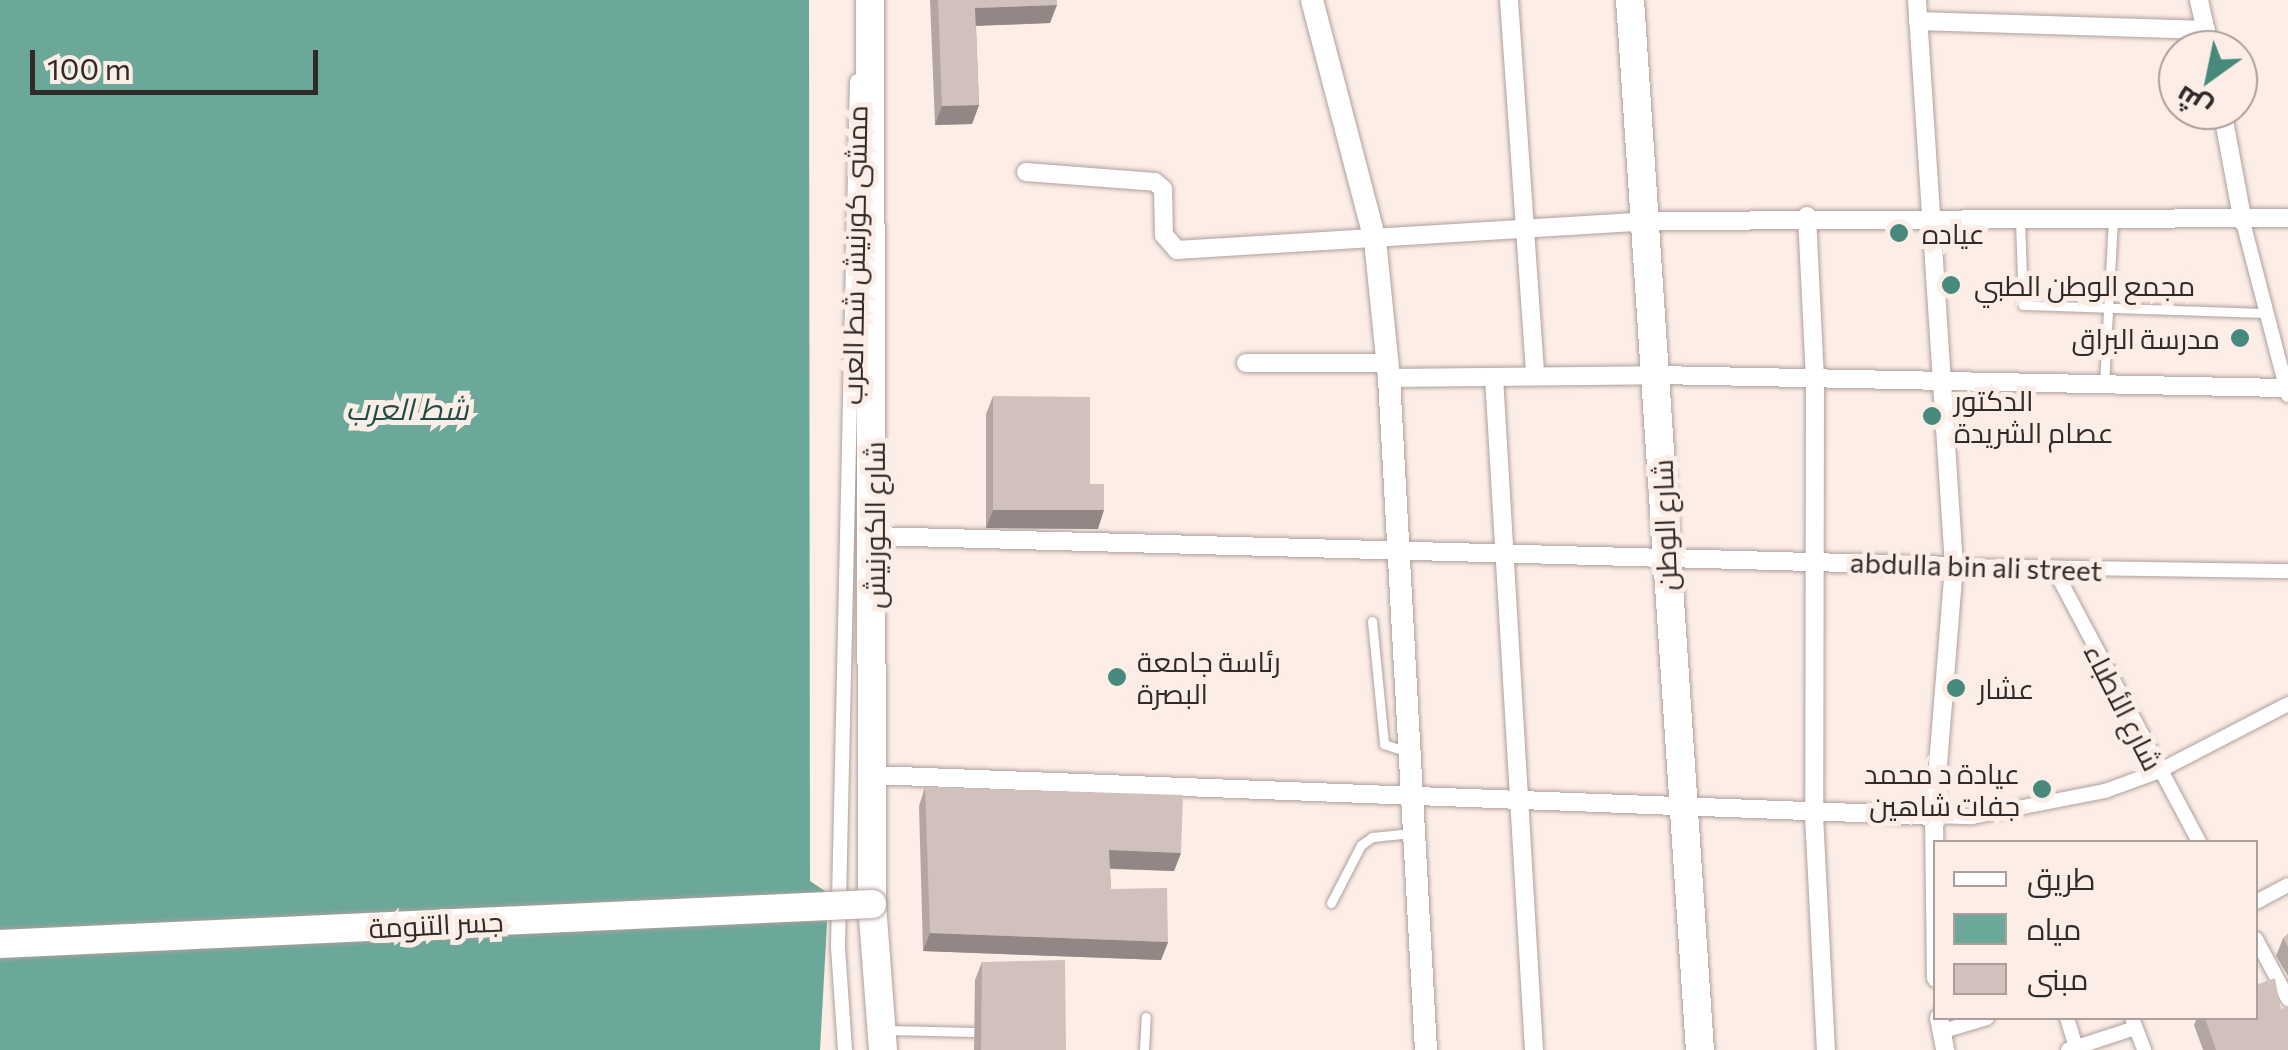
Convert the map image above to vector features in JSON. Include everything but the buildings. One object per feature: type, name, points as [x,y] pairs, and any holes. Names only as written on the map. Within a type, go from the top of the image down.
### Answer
[{"type":"main road","name":"شارع الكورنيش","points":[[870,0],[872,904],[881,1040]]},
{"type":"main road","name":"شارع الوطن","points":[[1630,0],[1658,375],[1664,556],[1680,808],[1700,1050]]},
{"type":"main road","name":"جسر التنومة","points":[[0,944],[872,904]]},
{"type":"street","name":"ممشى كورنيش شط العرب","points":[[845,1050],[838,946],[858,0]]},
{"type":"street","points":[[1312,0],[1374,240],[1389,371],[1426,1050]]},
{"type":"street","points":[[1509,0],[1535,376]]},
{"type":"street","points":[[1917,0],[1954,566],[1934,840]]},
{"type":"street","points":[[1918,22],[2206,30],[2199,0]]},
{"type":"street","points":[[1246,363],[1494,377],[1658,375],[2104,384],[2287,392],[2243,222],[2226,130]]},
{"type":"street","points":[[1026,172],[1156,182],[1164,189],[1164,235],[1178,250],[1646,220],[1807,216],[2243,222],[2288,218]]},
{"type":"street","points":[[1807,216],[1815,379],[1814,815],[1826,1050]]},
{"type":"street","points":[[1494,377],[1508,553],[1534,1050]]},
{"type":"street","name":"abdulla bin ali street","points":[[874,536],[1397,554],[1508,553],[2054,569],[2288,571]]},
{"type":"street","name":"شارع الأطباء","points":[[2054,569],[2157,772],[2198,840]]},
{"type":"street","points":[[874,775],[1519,799],[1814,815],[1972,818],[2044,805],[2157,772],[2288,704]]},
{"type":"street","points":[[2258,901],[2288,886]]},
{"type":"street","points":[[2258,943],[2288,999]]},
{"type":"street","points":[[1941,1033],[1981,1020]]},
{"type":"street","points":[[2067,1020],[2074,1049],[2134,1023],[2144,1050]]},
{"type":"lane","points":[[2020,220],[2023,305],[2267,313]]},
{"type":"lane","points":[[2104,384],[2113,220]]},
{"type":"lane","points":[[1372,621],[1384,744],[1407,752]]},
{"type":"lane","points":[[1331,903],[1361,846],[1372,837],[1412,834]]},
{"type":"lane","points":[[1144,1050],[1146,1017]]},
{"type":"lane","points":[[881,1040],[974,1032]]},
{"type":"water","name":"شط العرب","points":[[0,0],[809,0],[810,881],[825,891],[827,924],[820,1050],[0,1050]]},
{"type":"place","name":"عياده","points":[[1899,233]]},
{"type":"place","name":"مجمع الوطن الطبي","points":[[1951,285]]},
{"type":"place","name":"مدرسة البراق","points":[[2240,338]]},
{"type":"place","name":"الدكتور عصام الشريدة","points":[[1932,416]]},
{"type":"place","name":"رئاسة جامعة البصرة","points":[[1117,677]]},
{"type":"place","name":"عشار","points":[[1956,688]]},
{"type":"place","name":"عيادة د محمد جفات شاهين","points":[[2042,789]]}]
